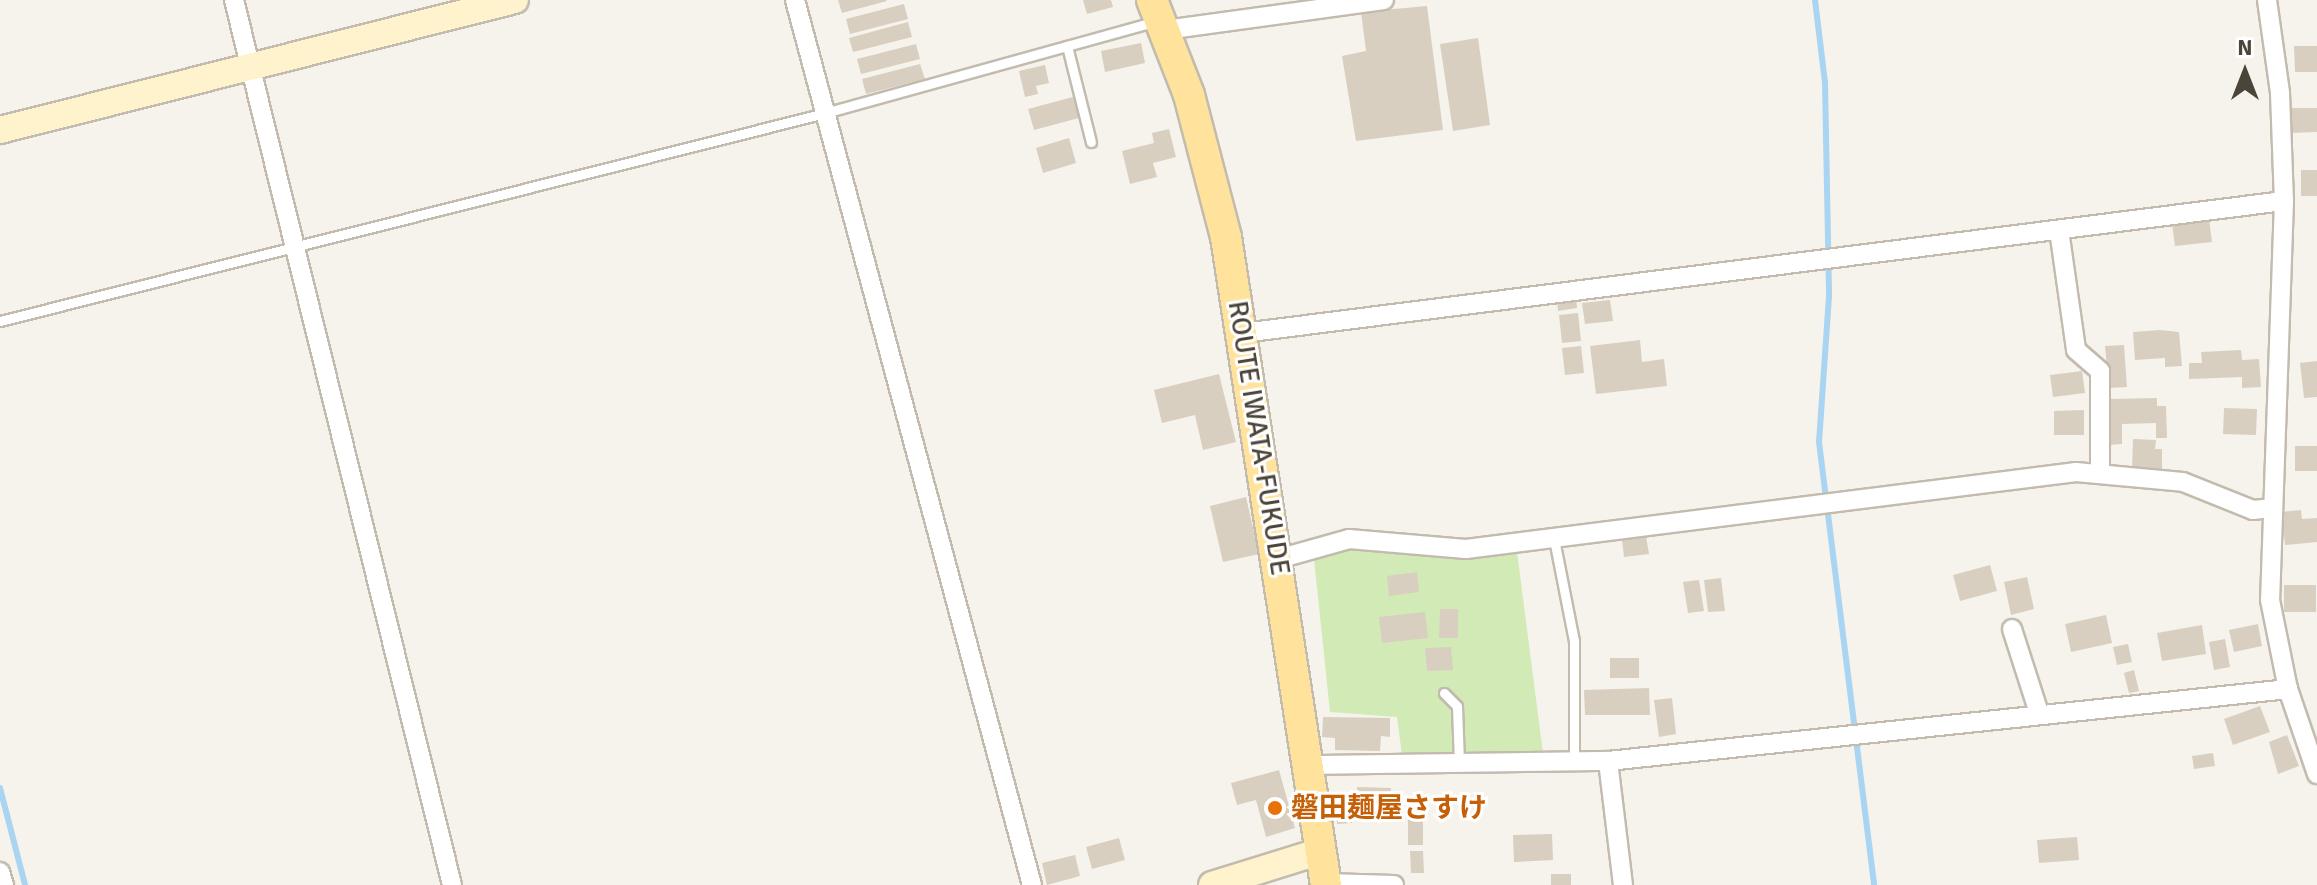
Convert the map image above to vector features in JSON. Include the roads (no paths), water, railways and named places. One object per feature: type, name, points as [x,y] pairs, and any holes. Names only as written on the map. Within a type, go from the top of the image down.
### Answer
[{"type":"main road","name":"ROUTE IWATA-FUKUDE","points":[[1159,16],[1209,169],[1243,333],[1311,765],[1326,884]]},
{"type":"street","points":[[234,0],[452,885]]},
{"type":"street","points":[[0,130],[515,0]]},
{"type":"street","points":[[795,0],[1032,885]]},
{"type":"street","points":[[1159,16],[1378,0]]},
{"type":"street","points":[[2267,0],[2280,93],[2284,201],[2270,600],[2288,689],[2317,774]]},
{"type":"street","points":[[1243,333],[2284,201]]},
{"type":"street","points":[[2059,230],[2076,350],[2083,362],[2100,371],[2100,473]]},
{"type":"street","points":[[1278,559],[1349,539],[1466,549],[2100,473],[2183,482],[2253,510],[2273,508]]},
{"type":"street","points":[[2012,629],[2039,713]]},
{"type":"street","points":[[1311,765],[1608,761],[1855,732],[2288,689]]},
{"type":"street","points":[[1608,761],[1623,885]]},
{"type":"street","points":[[1212,885],[1321,851]]},
{"type":"street","points":[[0,872],[4,885]]},
{"type":"street","points":[[1326,884],[1394,885]]},
{"type":"lane","points":[[0,321],[825,113],[1067,46],[1159,16]]},
{"type":"lane","points":[[1067,46],[1091,142]]},
{"type":"lane","points":[[1554,539],[1574,641],[1574,760]]},
{"type":"lane","points":[[1444,693],[1457,706],[1459,762]]},
{"type":"waterway","points":[[1815,0],[1825,83],[1829,296],[1819,442],[1874,885]]},
{"type":"waterway","points":[[0,788],[25,885]]},
{"type":"place","name":"磐田麺屋さすけ","points":[[1275,808]]}]
